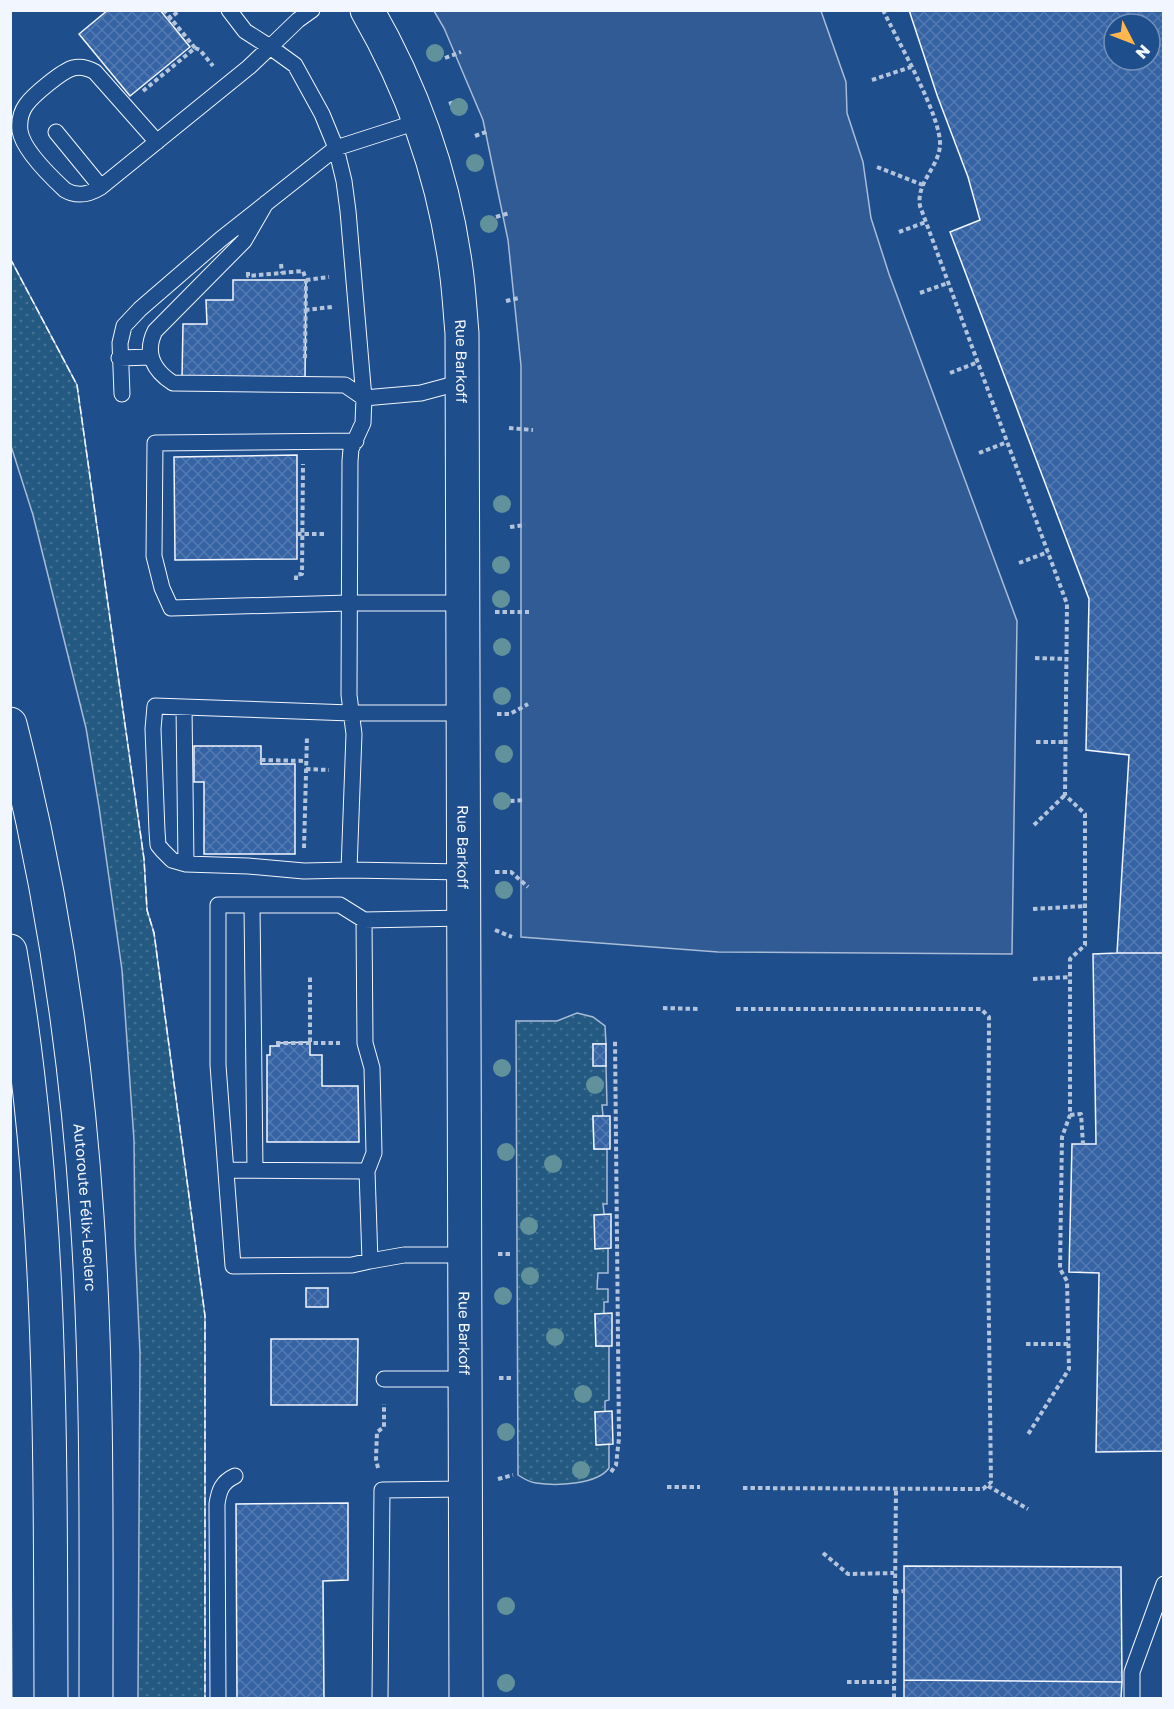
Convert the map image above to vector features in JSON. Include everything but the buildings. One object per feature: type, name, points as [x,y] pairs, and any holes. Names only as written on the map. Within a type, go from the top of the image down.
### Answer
[{"type":"main road","name":"Rue Barkoff","points":[[367,10],[390,52],[420,121],[439,180],[454,254],[462,333],[466,1698]]},
{"type":"main road","name":"Autoroute Félix-Leclerc","points":[[12,729],[30,804],[56,942],[69,1028],[84,1170],[95,1398],[96,1698]]},
{"type":"main road","points":[[10,951],[29,1082],[46,1279],[51,1698]]},
{"type":"lane","points":[[229,10],[245,31],[295,65],[322,114],[336,148],[344,181],[364,398],[363,423],[351,449],[350,460],[349,695],[354,734],[349,870]]},
{"type":"lane","points":[[157,142],[95,72],[89,69],[76,67],[64,73],[27,104],[20,118],[20,135],[28,148],[64,190],[84,195],[100,187],[157,142],[249,67],[312,10]]},
{"type":"lane","points":[[122,394],[120,343],[124,326],[140,309],[266,203],[336,148],[420,121]]},
{"type":"lane","points":[[56,132],[100,187]]},
{"type":"lane","points":[[266,203],[244,241],[155,332],[149,348],[159,373],[173,383],[345,385],[364,398],[421,393],[462,382]]},
{"type":"lane","points":[[119,358],[151,357]]},
{"type":"lane","points":[[356,441],[155,443],[154,556],[162,588],[171,608],[349,603],[463,603]]},
{"type":"lane","points":[[463,713],[351,713],[155,706],[153,729],[158,845],[172,860],[186,864],[248,866],[304,872],[349,870],[464,872]]},
{"type":"lane","points":[[184,707],[186,864]]},
{"type":"lane","points":[[464,918],[364,920],[340,905],[218,905],[218,1065],[232,1266],[352,1264],[404,1255],[464,1255]]},
{"type":"lane","points":[[252,905],[255,1170]]},
{"type":"lane","points":[[364,920],[365,1043],[372,1068],[374,1153],[367,1170],[370,1261]]},
{"type":"lane","points":[[226,1170],[367,1170]]},
{"type":"lane","points":[[384,1379],[465,1379]]},
{"type":"lane","points":[[218,1698],[217,1504],[223,1483],[235,1476]]},
{"type":"lane","points":[[380,1698],[382,1490],[466,1489]]},
{"type":"lane","points":[[1132,1698],[1132,1672],[1164,1584]]},
{"type":"path","points":[[142,92],[195,48],[169,19],[164,10]]},
{"type":"path","points":[[169,19],[180,10]]},
{"type":"path","points":[[883,10],[925,95],[939,135],[939,154],[919,198],[926,222],[1067,604],[1065,795],[1034,825]]},
{"type":"path","points":[[446,58],[461,52]]},
{"type":"path","points":[[872,80],[911,67]]},
{"type":"path","points":[[449,104],[463,99]]},
{"type":"path","points":[[475,136],[489,131]]},
{"type":"path","points":[[877,167],[923,185]]},
{"type":"path","points":[[496,217],[509,213]]},
{"type":"path","points":[[899,232],[926,222]]},
{"type":"path","points":[[249,264],[248,276],[303,271],[306,280],[305,371]]},
{"type":"path","points":[[281,264],[282,273]]},
{"type":"path","points":[[306,280],[336,276]]},
{"type":"path","points":[[920,293],[948,283]]},
{"type":"path","points":[[506,301],[519,298]]},
{"type":"path","points":[[950,373],[978,362]]},
{"type":"path","points":[[509,428],[533,430]]},
{"type":"path","points":[[979,453],[1007,442]]},
{"type":"path","points":[[302,574],[300,534],[303,455]]},
{"type":"path","points":[[510,527],[525,525]]},
{"type":"path","points":[[1019,563],[1048,552]]},
{"type":"path","points":[[496,612],[529,612]]},
{"type":"path","points":[[1035,658],[1066,659]]},
{"type":"path","points":[[495,714],[510,714],[528,704]]},
{"type":"path","points":[[304,845],[307,727]]},
{"type":"path","points":[[1036,742],[1065,742]]},
{"type":"path","points":[[261,760],[306,761]]},
{"type":"path","points":[[306,769],[339,770]]},
{"type":"path","points":[[1027,1436],[1069,1369],[1067,1281],[1060,1269],[1062,1137],[1070,1115],[1070,959],[1085,945],[1085,814],[1065,795]]},
{"type":"path","points":[[510,801],[525,800]]},
{"type":"path","points":[[496,872],[511,872],[528,887]]},
{"type":"path","points":[[1033,909],[1085,906]]},
{"type":"path","points":[[310,976],[310,1042]]},
{"type":"path","points":[[1033,979],[1070,977]]},
{"type":"path","points":[[663,1008],[698,1009]]},
{"type":"path","points":[[736,1009],[981,1009],[989,1017],[989,1437],[991,1482],[983,1489],[741,1488]]},
{"type":"path","points":[[611,1472],[616,1464],[619,1438],[615,1041]]},
{"type":"path","points":[[274,1043],[342,1043]]},
{"type":"path","points":[[1070,1115],[1081,1114],[1083,1144]]},
{"type":"path","points":[[499,1254],[512,1254]]},
{"type":"path","points":[[1026,1344],[1069,1344]]},
{"type":"path","points":[[500,1378],[512,1378]]},
{"type":"path","points":[[382,1490],[376,1459],[377,1432],[384,1427],[384,1379]]},
{"type":"path","points":[[988,1486],[1028,1509]]},
{"type":"path","points":[[667,1487],[700,1488]]},
{"type":"path","points":[[894,1698],[896,1489]]},
{"type":"path","points":[[822,1553],[848,1574],[894,1573]]},
{"type":"path","points":[[894,1592],[904,1591]]},
{"type":"path","points":[[847,1682],[894,1682]]},
{"type":"shaded area","points":[[434,11],[821,11],[846,82],[847,113],[863,162],[871,218],[889,274],[1017,621],[1012,954],[718,952],[521,937],[521,366],[508,240],[483,120],[444,28]]},
{"type":"shaded area","points":[[10,258],[77,385],[144,859],[147,910],[154,933],[205,1316],[205,1698],[138,1698],[140,1353],[135,1244],[134,1140],[122,970],[86,728],[33,515],[11,446]]},
{"type":"shaded area","points":[[577,1013],[593,1017],[605,1026],[606,1044],[593,1044],[606,1066],[607,1105],[602,1105],[603,1116],[593,1117],[594,1149],[607,1149],[607,1204],[603,1204],[608,1248],[608,1273],[598,1273],[597,1289],[608,1289],[608,1302],[604,1302],[604,1314],[595,1314],[596,1346],[609,1346],[609,1400],[605,1401],[605,1412],[595,1412],[597,1445],[609,1444],[609,1468],[603,1474],[586,1481],[544,1484],[531,1482],[518,1475],[516,1021],[557,1021]]},
{"type":"shaded area","points":[[10,1399],[12,1698],[10,1698]]},
{"type":"fence","points":[[10,258],[77,385],[144,859],[147,910],[154,933],[205,1316],[205,1698]]}]
